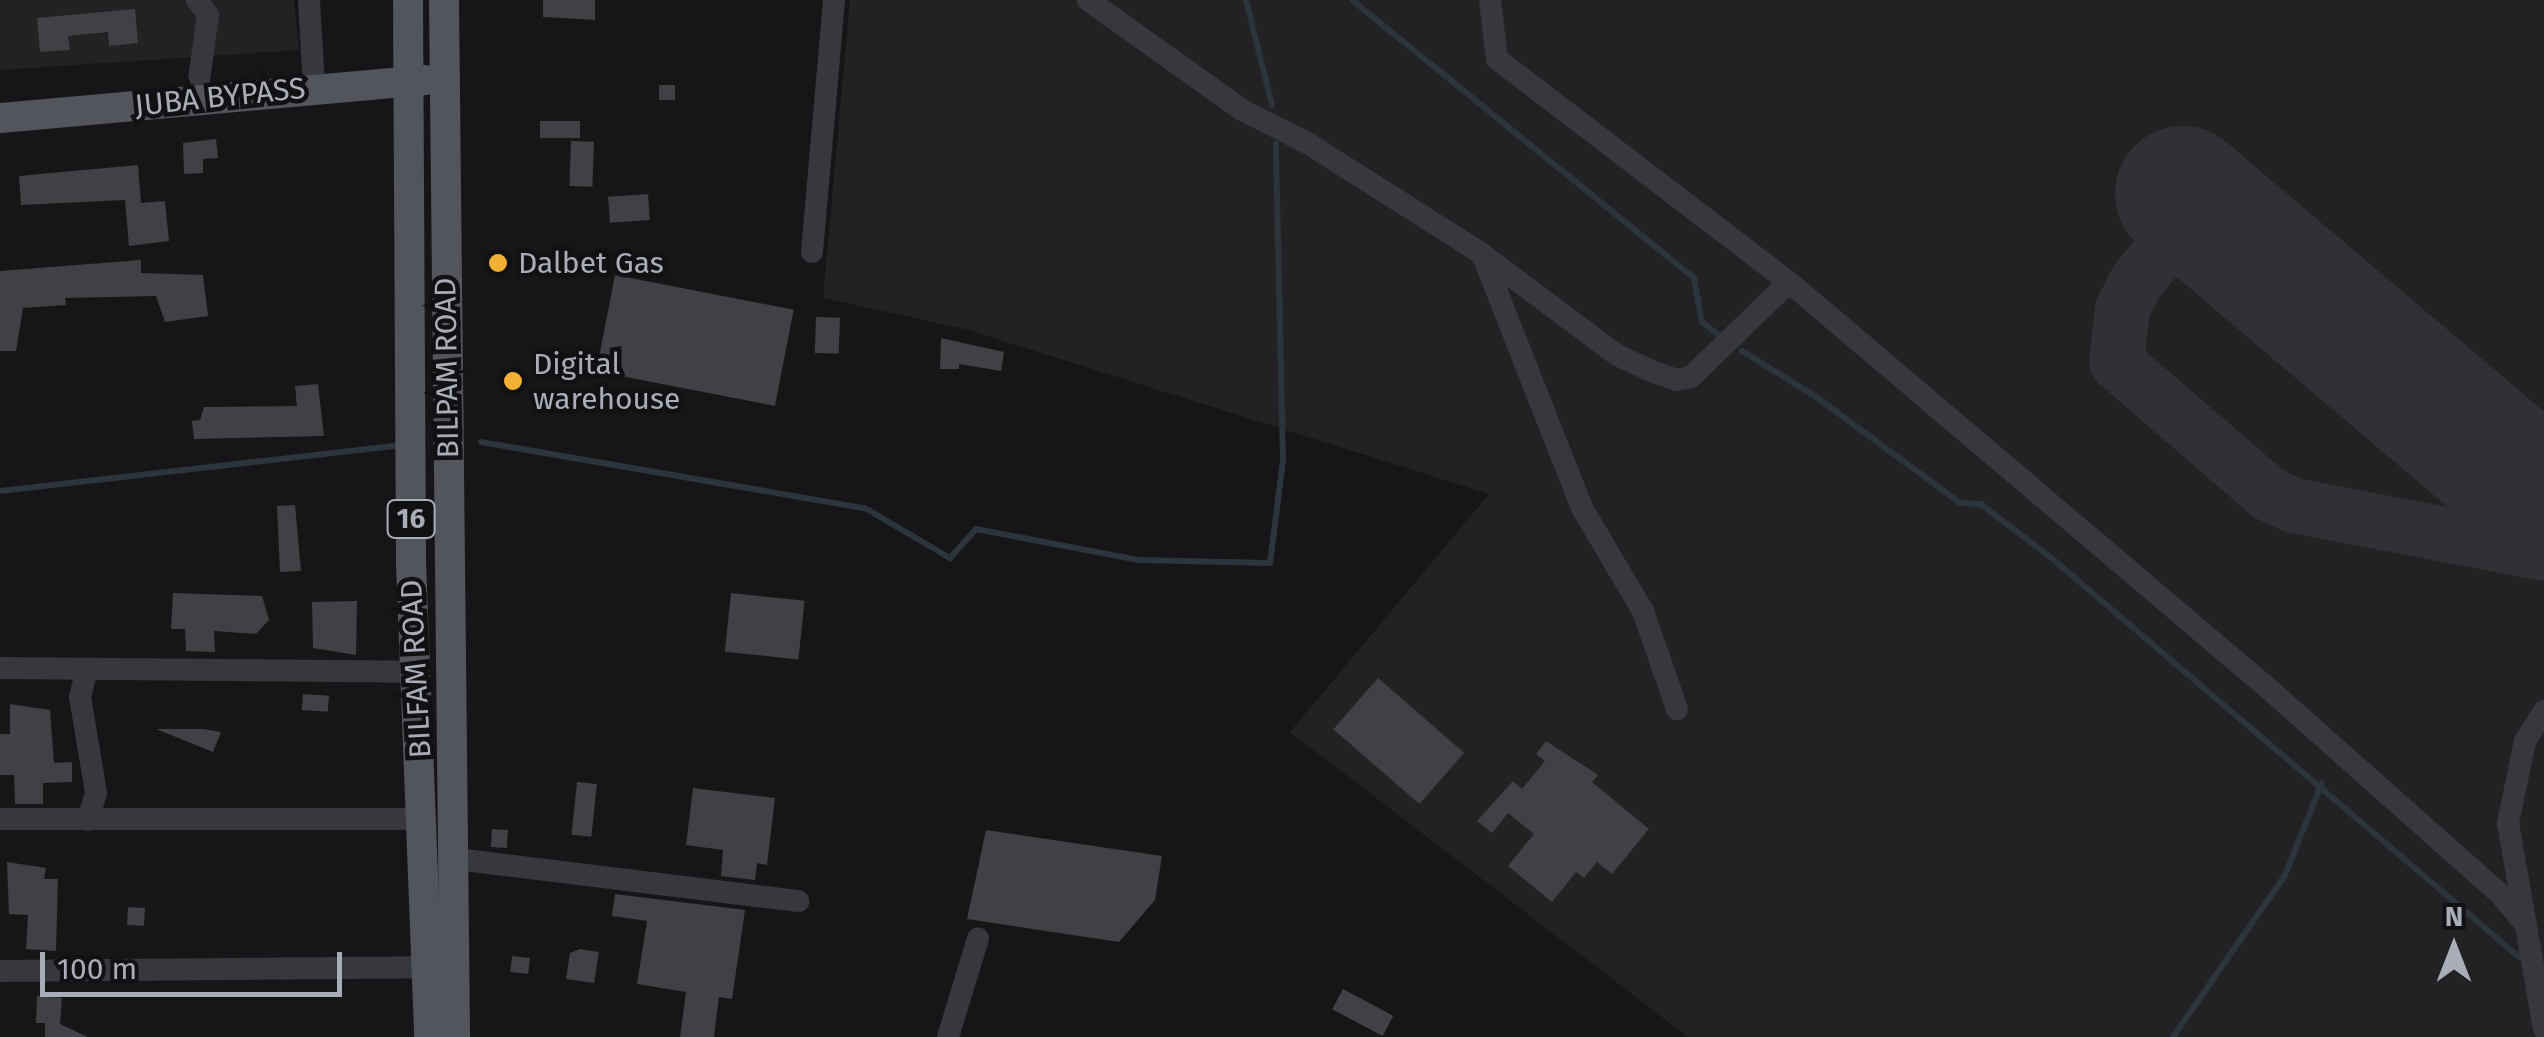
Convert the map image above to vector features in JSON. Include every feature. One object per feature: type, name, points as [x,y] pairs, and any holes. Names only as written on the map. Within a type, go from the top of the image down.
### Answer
[{"type":"main road","name":"BILFAM ROAD","points":[[408,0],[411,563],[418,672],[428,1037]]},
{"type":"main road","name":"BILPAM ROAD","points":[[444,0],[440,76],[456,859],[455,1037]]},
{"type":"main road","name":"JUBA BYPASS","points":[[0,118],[440,76]]},
{"type":"street","points":[[196,0],[208,15],[196,101]]},
{"type":"street","points":[[309,0],[314,87]]},
{"type":"street","points":[[812,252],[834,0]]},
{"type":"street","points":[[1088,0],[1242,110],[1309,144],[1482,254],[1617,355],[1676,380],[1716,359],[1789,282]]},
{"type":"street","points":[[1490,0],[1498,59],[1789,282],[2269,689],[2499,894],[2526,926]]},
{"type":"street","points":[[1482,254],[1582,508],[1642,610],[1677,709]]},
{"type":"street","points":[[0,668],[418,672]]},
{"type":"street","points":[[87,668],[80,697],[96,793],[88,820]]},
{"type":"street","points":[[2544,711],[2525,742],[2508,823],[2544,1029]]},
{"type":"street","points":[[0,819],[423,819]]},
{"type":"street","points":[[456,859],[798,901]]},
{"type":"street","points":[[948,1037],[978,938]]},
{"type":"street","points":[[0,971],[428,968]]},
{"type":"shaded area","points":[[0,0],[294,0],[299,50],[0,70]]},
{"type":"shaded area","points":[[850,0],[2544,0],[2544,1037],[1688,1037],[1290,732],[1489,494],[965,329],[823,298]]},
{"type":"building","points":[[543,0],[595,0],[595,20],[543,17]]},
{"type":"building","points":[[135,9],[138,43],[109,46],[108,32],[68,36],[70,50],[40,52],[37,18]]},
{"type":"building","points":[[659,85],[675,85],[675,100],[659,100]]},
{"type":"building","points":[[540,121],[580,121],[580,138],[540,138]]},
{"type":"building","points":[[216,139],[218,158],[203,159],[203,173],[184,174],[183,143]]},
{"type":"building","points":[[571,141],[594,142],[592,187],[569,186]]},
{"type":"building","points":[[138,165],[141,203],[165,201],[169,241],[129,246],[125,200],[21,205],[19,176]]},
{"type":"building","points":[[648,194],[650,220],[610,223],[608,197]]},
{"type":"building","points":[[141,260],[141,273],[203,275],[208,316],[165,322],[156,296],[65,298],[66,305],[23,308],[16,351],[0,351],[0,271]]},
{"type":"building","points":[[615,275],[794,310],[775,406],[596,371]]},
{"type":"building","points":[[816,317],[840,318],[839,354],[815,353]]},
{"type":"building","points":[[941,338],[1004,352],[1001,371],[959,364],[959,369],[940,369]]},
{"type":"building","points":[[318,384],[324,436],[194,439],[192,421],[200,420],[204,407],[297,406],[295,386]]},
{"type":"building","points":[[295,505],[301,571],[280,572],[277,506]]},
{"type":"building","points":[[173,593],[262,596],[269,620],[256,634],[214,631],[215,652],[186,651],[185,629],[171,629]]},
{"type":"building","points":[[731,593],[805,601],[798,659],[725,652]]},
{"type":"building","points":[[357,601],[356,655],[313,648],[312,602]]},
{"type":"building","points":[[1378,678],[1464,753],[1419,804],[1333,729]]},
{"type":"building","points":[[303,694],[329,696],[328,712],[302,710]]},
{"type":"building","points":[[10,704],[50,710],[54,763],[72,762],[72,782],[43,783],[43,804],[15,804],[14,775],[0,775],[0,734],[10,734]]},
{"type":"building","points":[[156,729],[203,729],[221,732],[213,752]]},
{"type":"building","points":[[1546,741],[1598,775],[1592,782],[1649,829],[1612,874],[1597,862],[1584,878],[1576,872],[1552,902],[1508,866],[1534,834],[1508,813],[1492,833],[1477,821],[1513,781],[1522,789],[1545,761],[1536,754]]},
{"type":"building","points":[[577,782],[597,784],[591,837],[571,835]]},
{"type":"building","points":[[693,788],[775,798],[767,865],[757,863],[755,880],[721,876],[723,850],[686,845]]},
{"type":"building","points":[[492,829],[508,830],[507,848],[491,847]]},
{"type":"building","points":[[986,830],[1162,856],[1155,900],[1119,942],[967,919]]},
{"type":"building","points":[[7,862],[46,868],[44,879],[58,879],[56,951],[26,949],[28,915],[9,914]]},
{"type":"building","points":[[615,894],[745,910],[732,999],[719,997],[714,1037],[680,1037],[686,992],[637,984],[647,921],[612,916]]},
{"type":"building","points":[[128,907],[145,908],[144,926],[127,925]]},
{"type":"building","points":[[580,949],[599,952],[594,983],[566,979],[570,953]]},
{"type":"building","points":[[512,956],[530,958],[528,974],[510,972]]},
{"type":"building","points":[[1343,989],[1393,1016],[1383,1036],[1332,1009]]},
{"type":"building","points":[[37,996],[62,998],[60,1024],[88,1037],[45,1037],[45,1023],[36,1023]]},
{"type":"waterway","points":[[1246,0],[1272,105]]},
{"type":"waterway","points":[[1352,0],[1694,278],[1702,322],[1721,337]]},
{"type":"waterway","points":[[481,442],[865,508],[950,558],[976,529],[1139,560],[1270,563],[1283,460],[1276,144]]},
{"type":"waterway","points":[[1742,351],[1815,396],[1960,503],[1981,504],[2055,561],[2519,957]]},
{"type":"waterway","points":[[0,491],[394,446]]},
{"type":"waterway","points":[[2173,1037],[2285,875],[2322,783]]},
{"type":"taxiway","points":[[2364,349],[2348,303],[2320,260],[2301,244],[2265,231],[2221,226],[2156,256],[2135,283],[2122,309],[2116,362],[2268,493],[2293,505],[2544,553]]},
{"type":"runway","points":[[2182,193],[2544,500]]},
{"type":"place","name":"Dalbet Gas","points":[[498,263]]},
{"type":"place","name":"Digital warehouse","points":[[513,381]]}]
